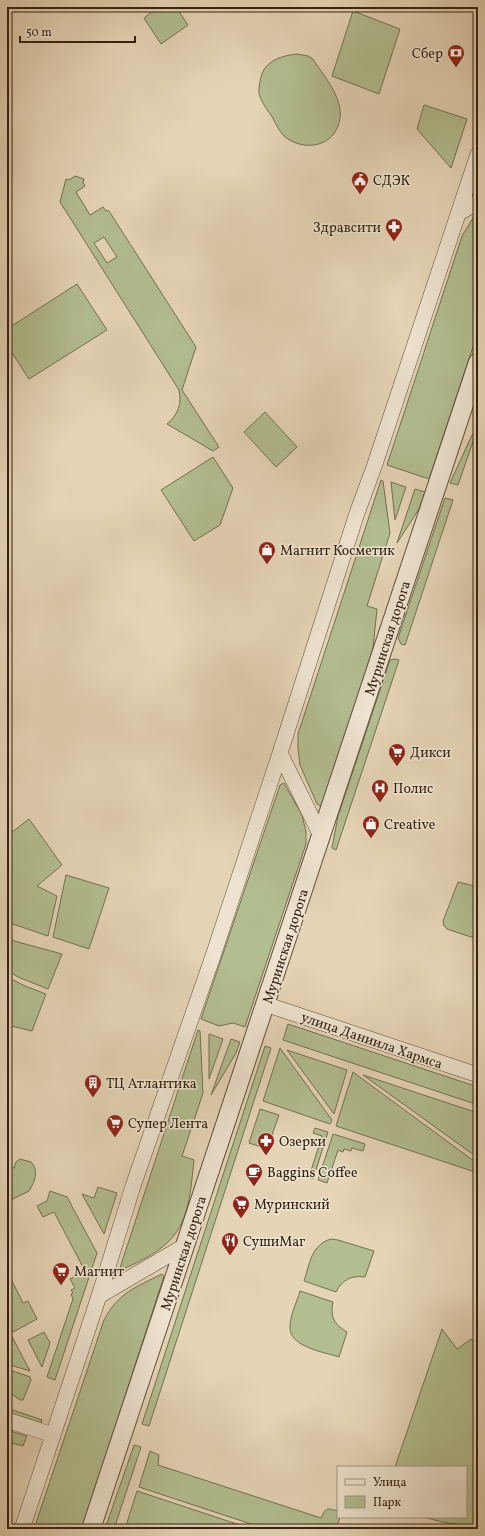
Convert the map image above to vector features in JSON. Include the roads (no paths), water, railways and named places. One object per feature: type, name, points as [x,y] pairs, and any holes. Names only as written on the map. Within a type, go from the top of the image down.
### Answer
[{"type":"street","points":[[22,1529],[99,1296],[133,1186],[211,960],[280,753],[357,513],[374,467],[478,154]]},
{"type":"street","points":[[459,213],[478,202]]},
{"type":"street","name":"Муринская дорога","points":[[91,1529],[478,362]]},
{"type":"street","points":[[280,753],[321,836]]},
{"type":"street","name":"улица Даниила Хармса","points":[[265,1004],[478,1075]]},
{"type":"street","points":[[99,1296],[186,1245]]},
{"type":"street","points":[[7,1420],[53,1434]]},
{"type":"place","name":"Сбер","points":[[456,68]]},
{"type":"place","name":"СДЭК","points":[[360,195]]},
{"type":"place","name":"Здравсити","points":[[394,242]]},
{"type":"place","name":"Магнит Косметик","points":[[267,565]]},
{"type":"place","name":"Дикси","points":[[397,767]]},
{"type":"place","name":"Полис","points":[[380,803]]},
{"type":"place","name":"Creative","points":[[371,839]]},
{"type":"place","name":"ТЦ Атлантика","points":[[93,1098]]},
{"type":"place","name":"Супер Лента","points":[[115,1138]]},
{"type":"place","name":"Озерки","points":[[266,1156]]},
{"type":"place","name":"Baggins Coffee","points":[[254,1187]]},
{"type":"place","name":"Муринский","points":[[241,1219]]},
{"type":"place","name":"СушиМаг","points":[[230,1256]]},
{"type":"place","name":"Магнит","points":[[61,1286]]}]
